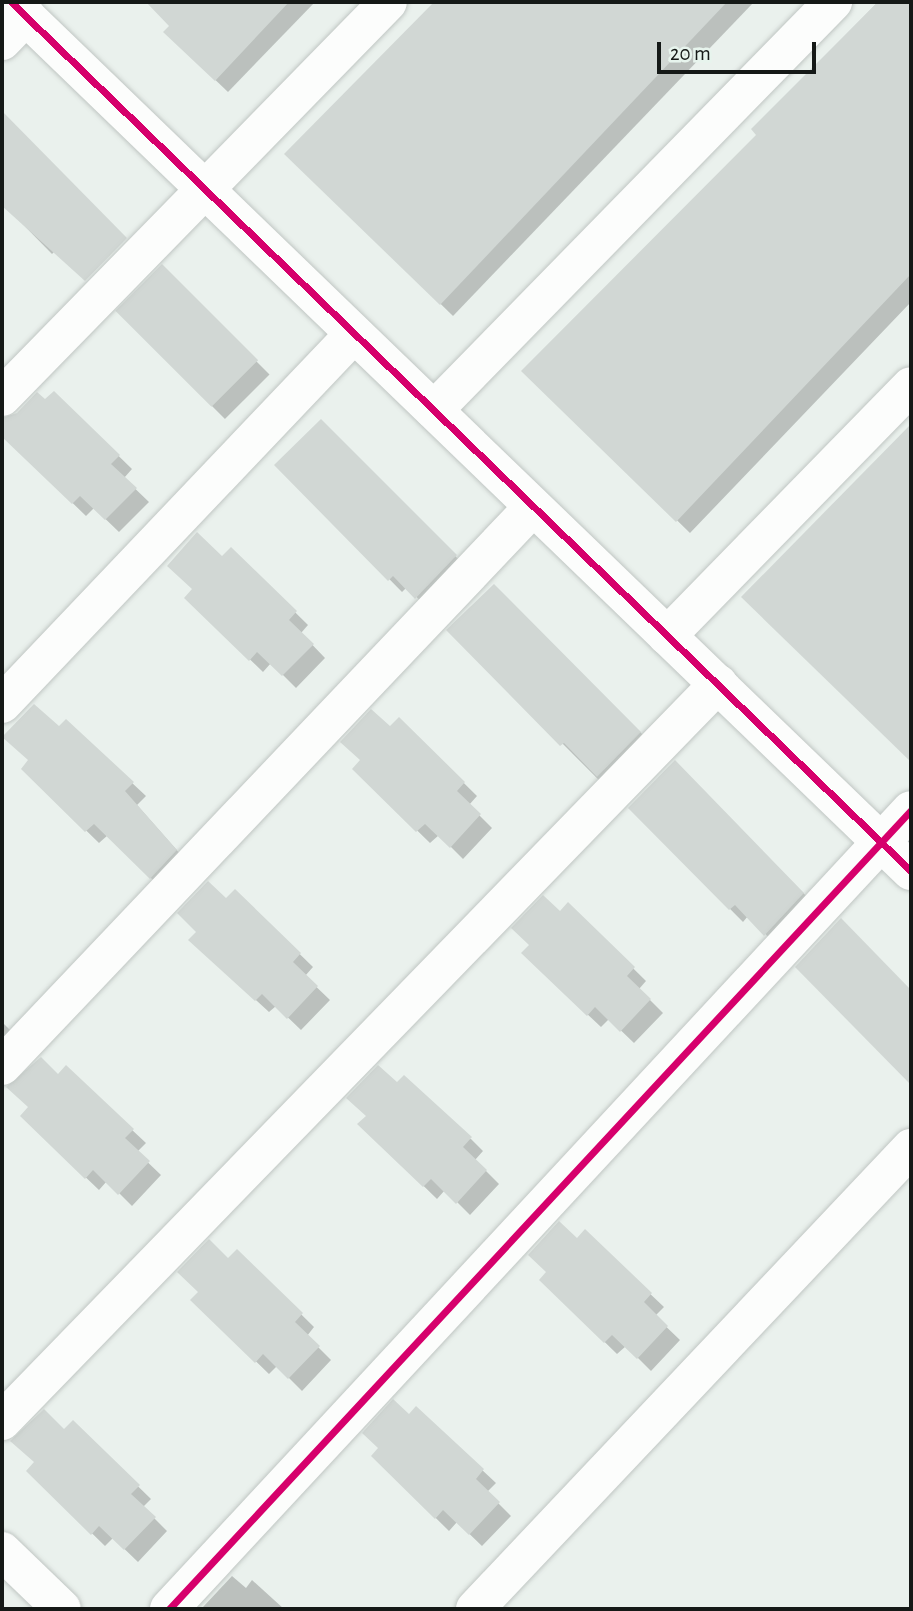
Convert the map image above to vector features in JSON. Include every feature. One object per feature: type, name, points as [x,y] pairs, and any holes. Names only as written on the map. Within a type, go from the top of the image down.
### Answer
[{"type":"street","points":[[2,397],[388,2]]},
{"type":"street","points":[[434,410],[833,2]]},
{"type":"street","points":[[13,20],[205,190],[911,872]]},
{"type":"street","points":[[2,704],[354,334]]},
{"type":"street","points":[[667,636],[911,386]]},
{"type":"street","points":[[2,1066],[533,507]]},
{"type":"street","points":[[2,1421],[718,684]]},
{"type":"street","points":[[169,1609],[911,810]]},
{"type":"street","points":[[475,1609],[911,1148]]},
{"type":"street","points":[[2,1551],[62,1609]]},
{"type":"building","points":[[146,2],[289,2],[215,81],[163,32],[169,26]]},
{"type":"building","points":[[434,2],[727,2],[440,305],[284,154]]},
{"type":"building","points":[[878,2],[911,2],[911,274],[676,522],[521,371],[756,135],[751,129]]},
{"type":"building","points":[[2,111],[127,238],[85,281],[2,206]]},
{"type":"building","points":[[162,264],[258,360],[211,407],[115,311]]},
{"type":"building","points":[[54,391],[120,455],[111,464],[137,488],[105,520],[80,496],[72,504],[2,437],[2,418],[17,413],[37,392],[45,399]]},
{"type":"building","points":[[321,419],[457,555],[415,599],[393,576],[388,581],[274,465]]},
{"type":"building","points":[[911,424],[911,762],[741,597]]},
{"type":"building","points":[[197,532],[222,556],[231,547],[297,611],[289,620],[314,644],[282,676],[257,652],[249,661],[184,598],[192,589],[167,566]]},
{"type":"building","points":[[494,584],[641,732],[597,777],[564,743],[560,746],[446,630]]},
{"type":"building","points":[[34,704],[59,726],[66,719],[134,782],[125,791],[177,850],[150,879],[94,824],[85,832],[21,769],[28,760],[2,737]]},
{"type":"building","points":[[371,709],[390,726],[399,717],[465,782],[457,791],[481,814],[450,848],[425,824],[416,832],[352,769],[360,760],[340,742]]},
{"type":"building","points":[[675,760],[804,893],[764,936],[735,905],[729,910],[628,808]]},
{"type":"building","points":[[208,881],[226,898],[235,889],[301,953],[293,962],[318,986],[287,1019],[262,994],[255,1001],[188,940],[196,932],[177,913]]},
{"type":"building","points":[[543,895],[560,911],[568,902],[635,967],[627,976],[651,999],[620,1032],[595,1007],[587,1016],[521,953],[529,945],[511,928]]},
{"type":"building","points":[[841,918],[911,990],[911,1085],[795,967]]},
{"type":"building","points":[[41,1057],[58,1074],[66,1065],[134,1129],[125,1138],[150,1161],[118,1195],[93,1170],[85,1179],[20,1116],[28,1107],[6,1087]]},
{"type":"building","points":[[378,1065],[397,1082],[404,1075],[472,1137],[463,1147],[487,1170],[456,1204],[431,1179],[423,1187],[357,1124],[366,1116],[346,1098]]},
{"type":"building","points":[[559,1221],[577,1238],[585,1229],[652,1293],[644,1302],[668,1326],[637,1359],[612,1335],[604,1343],[539,1280],[546,1272],[528,1255]]},
{"type":"building","points":[[209,1239],[228,1258],[237,1249],[303,1313],[295,1322],[320,1346],[288,1379],[263,1354],[255,1363],[190,1300],[198,1292],[177,1272]]},
{"type":"building","points":[[393,1399],[409,1414],[416,1406],[484,1469],[476,1479],[500,1502],[469,1535],[443,1510],[435,1519],[371,1456],[378,1448],[362,1433]]},
{"type":"building","points":[[44,1409],[64,1429],[73,1420],[140,1485],[131,1494],[156,1517],[124,1550],[99,1526],[91,1535],[26,1471],[34,1462],[10,1441]]},
{"type":"cycle path","points":[[11,2],[911,871]]},
{"type":"cycle path","points":[[169,1609],[911,810]]}]
